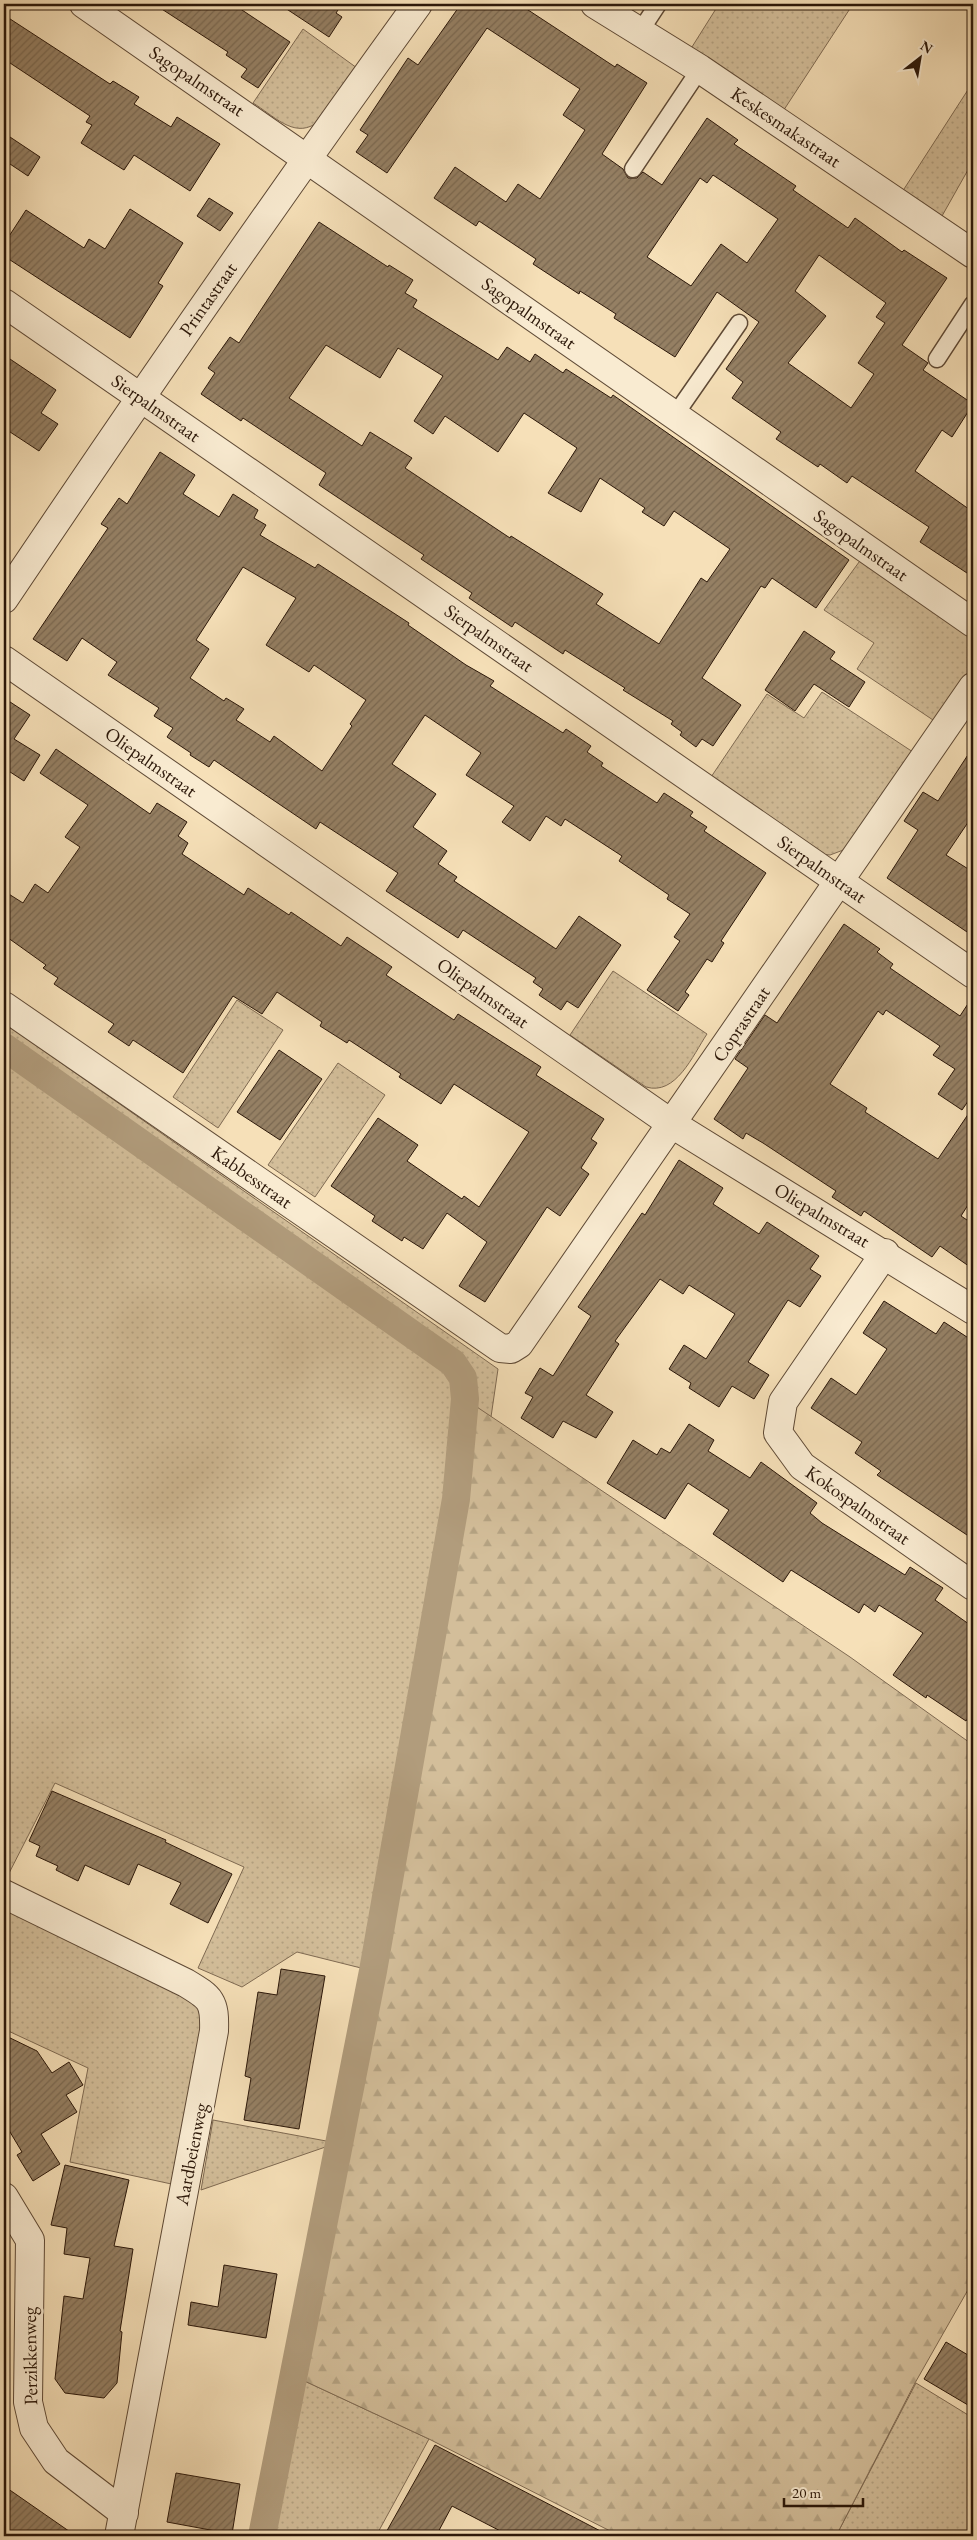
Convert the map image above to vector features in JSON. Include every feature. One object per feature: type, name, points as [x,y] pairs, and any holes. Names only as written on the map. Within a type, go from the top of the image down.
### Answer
[{"type":"street","name":"Sagopalmstraat","points":[[84,4],[307,157],[973,623]]},
{"type":"street","name":"Printastraat","points":[[4,599],[140,396],[307,157],[418,4]]},
{"type":"street","name":"Keskesmakastraat","points":[[595,4],[700,69],[973,254]]},
{"type":"street","name":"Sierpalmstraat","points":[[4,303],[973,974]]},
{"type":"street","name":"Oliepalmstraat","points":[[4,660],[672,1124],[885,1253],[973,1310]]},
{"type":"street","name":"Coprastraat","points":[[500,1348],[511,1349],[519,1344],[973,687]]},
{"type":"street","name":"Kabbesstraat","points":[[4,1006],[500,1348]]},
{"type":"street","name":"Kokospalmstraat","points":[[885,1253],[783,1402],[778,1433],[802,1466],[973,1586]]},
{"type":"street","name":"Aardbeienweg","points":[[4,1894],[186,1983],[206,1995],[214,2010],[214,2031],[122,2524]]},
{"type":"street","name":"Perzikkenweg","points":[[4,2197],[30,2240],[28,2402],[34,2428],[56,2461],[122,2524]]},
{"type":"lane","points":[[639,33],[658,4]]},
{"type":"lane","points":[[633,169],[700,69]]},
{"type":"lane","points":[[937,359],[973,304]]},
{"type":"lane","points":[[675,415],[739,323]]},
{"type":"green space","points":[[719,4],[853,4],[776,122],[685,58]]},
{"type":"green space","points":[[303,29],[357,68],[315,124],[307,128],[299,128],[283,123],[253,103]]},
{"type":"green space","points":[[973,82],[973,161],[933,232],[895,203]]},
{"type":"green space","points":[[862,558],[973,636],[973,669],[936,722],[857,669],[874,643],[824,610]]},
{"type":"green space","points":[[822,692],[916,754],[846,849],[830,855],[820,854],[709,780],[767,694],[804,718]]},
{"type":"green space","points":[[613,971],[707,1034],[682,1072],[675,1080],[666,1085],[657,1088],[646,1087],[570,1035]]},
{"type":"green space","points":[[237,1000],[283,1030],[218,1128],[173,1097]]},
{"type":"green space","points":[[4,1023],[498,1369],[491,1417],[464,1400],[456,1499],[373,1971],[297,1952],[242,1987],[198,1968],[244,1867],[55,1783],[4,1883]]},
{"type":"green space","points":[[338,1063],[385,1095],[315,1197],[268,1165]]},
{"type":"green space","points":[[465,1399],[850,1657],[973,1745],[973,2281],[915,2383],[836,2536],[620,2536],[429,2439],[296,2377],[337,2143],[384,1908],[456,1499]]},
{"type":"green space","points":[[4,1903],[205,2008],[176,2185],[70,2162],[88,2068],[4,2029]]},
{"type":"green space","points":[[213,2120],[337,2143],[201,2190]]},
{"type":"green space","points":[[296,2377],[429,2439],[376,2536],[263,2536]]},
{"type":"green space","points":[[916,2383],[973,2418],[973,2536],[836,2536]]},
{"type":"building","points":[[154,4],[233,4],[290,42],[258,88],[241,77],[247,69],[226,55],[228,52]]},
{"type":"building","points":[[279,4],[342,4],[336,13],[342,17],[329,37]]},
{"type":"building","points":[[461,4],[519,4],[615,67],[617,64],[647,83],[602,154],[623,169],[628,178],[637,178],[643,172],[662,185],[707,118],[738,140],[734,144],[796,186],[793,190],[848,228],[855,218],[902,252],[904,250],[947,278],[902,345],[928,363],[923,370],[973,404],[952,437],[942,430],[915,471],[973,512],[973,577],[920,542],[929,527],[852,476],[847,483],[820,464],[818,467],[776,439],[781,432],[732,398],[743,382],[726,369],[759,322],[717,292],[675,357],[614,318],[616,314],[580,291],[579,294],[533,264],[536,259],[479,221],[476,226],[434,198],[455,167],[506,202],[518,184],[540,199],[585,130],[563,115],[580,89],[487,28],[387,173],[356,152],[368,135],[360,130],[408,58],[418,65]],"holes":[[[713,175],[778,219],[747,263],[721,244],[691,286],[647,257],[700,178],[707,183]],[[819,255],[886,303],[876,317],[885,323],[858,363],[874,374],[851,408],[788,363],[826,316],[795,291]]]},
{"type":"building","points":[[4,15],[110,84],[113,81],[139,97],[134,104],[171,127],[177,117],[220,144],[190,191],[134,155],[124,170],[81,143],[92,125],[86,122],[90,116],[4,59]]},
{"type":"building","points":[[4,133],[40,157],[28,176],[4,160]]},
{"type":"building","points":[[209,198],[233,213],[220,231],[197,216]]},
{"type":"building","points":[[130,209],[183,243],[158,283],[163,286],[130,338],[4,256],[4,244],[26,210],[84,248],[89,239],[105,249]]},
{"type":"building","points":[[319,222],[388,267],[389,265],[413,280],[405,293],[417,300],[413,307],[498,360],[507,347],[530,362],[535,354],[563,373],[566,369],[611,398],[613,395],[849,560],[816,608],[772,578],[765,588],[761,586],[702,678],[741,705],[713,746],[702,739],[696,747],[680,735],[682,732],[671,724],[673,721],[623,690],[625,688],[565,650],[563,654],[515,622],[512,627],[469,598],[472,593],[421,559],[424,555],[319,485],[326,473],[243,418],[241,421],[201,394],[215,373],[208,368],[230,337],[239,343]],"holes":[[[326,345],[380,378],[398,348],[443,376],[414,421],[433,434],[445,416],[498,452],[524,413],[577,448],[548,493],[581,512],[600,478],[645,508],[642,512],[664,526],[674,511],[730,549],[707,582],[701,578],[659,644],[596,604],[603,594],[511,536],[510,538],[405,468],[412,458],[370,432],[362,446],[289,398]]]},
{"type":"building","points":[[4,355],[56,390],[41,413],[58,424],[39,451],[4,428]]},
{"type":"building","points":[[160,452],[195,475],[183,494],[219,517],[233,494],[258,510],[254,518],[266,525],[260,535],[315,568],[318,564],[409,623],[408,625],[466,665],[494,681],[490,686],[563,733],[566,729],[591,746],[587,752],[603,763],[601,766],[657,803],[664,793],[693,812],[690,816],[707,827],[704,831],[766,873],[721,941],[724,943],[712,962],[707,959],[685,992],[689,995],[678,1011],[647,990],[680,941],[674,937],[690,914],[667,899],[669,895],[619,861],[622,856],[565,819],[561,826],[546,816],[530,841],[502,822],[514,806],[466,775],[481,753],[425,715],[392,764],[436,794],[413,827],[447,851],[438,864],[457,877],[454,881],[556,949],[579,916],[621,945],[578,1008],[567,1001],[561,1010],[539,995],[543,989],[533,982],[536,978],[463,930],[458,938],[386,891],[398,873],[320,822],[316,829],[214,760],[209,767],[190,755],[191,753],[167,737],[173,728],[154,716],[159,708],[108,675],[117,662],[82,638],[67,661],[33,639],[108,528],[101,524],[119,498],[127,504]],"holes":[[[243,567],[296,598],[266,645],[309,672],[314,665],[366,700],[350,724],[352,726],[322,771],[274,736],[270,742],[236,720],[244,709],[226,698],[224,701],[190,678],[209,649],[196,640]]]},
{"type":"building","points":[[804,631],[835,652],[830,659],[865,682],[849,707],[814,684],[795,711],[765,690]]},
{"type":"building","points":[[4,698],[30,715],[14,739],[40,755],[24,781],[4,768]]},
{"type":"building","points":[[973,747],[973,815],[946,855],[973,872],[973,936],[887,878],[918,830],[904,821],[923,792],[938,801]]},
{"type":"building","points":[[56,749],[150,814],[157,803],[187,822],[178,836],[188,843],[182,854],[244,895],[248,888],[289,915],[291,912],[341,946],[347,937],[392,967],[386,975],[454,1020],[458,1014],[541,1067],[536,1075],[604,1119],[591,1139],[597,1143],[581,1168],[589,1174],[560,1216],[547,1207],[485,1302],[459,1286],[487,1242],[447,1213],[423,1249],[404,1237],[402,1241],[372,1221],[375,1216],[331,1186],[378,1118],[418,1145],[407,1161],[462,1199],[464,1196],[479,1207],[529,1132],[454,1084],[441,1104],[399,1077],[401,1074],[349,1040],[347,1043],[320,1026],[322,1022],[277,992],[262,1014],[233,996],[183,1073],[133,1040],[129,1046],[108,1032],[114,1024],[54,984],[58,978],[43,968],[46,965],[4,935],[4,891],[23,903],[35,884],[48,893],[80,847],[65,837],[88,805],[40,773]]},
{"type":"building","points":[[844,924],[880,949],[877,952],[893,964],[890,968],[960,1016],[973,996],[973,1094],[962,1110],[938,1094],[955,1069],[933,1055],[940,1046],[886,1010],[883,1015],[878,1011],[830,1084],[867,1108],[865,1112],[938,1159],[973,1107],[973,1197],[961,1216],[973,1224],[973,1269],[940,1246],[932,1257],[864,1211],[861,1216],[832,1197],[836,1191],[763,1143],[746,1133],[743,1139],[714,1119],[748,1068],[735,1059],[765,1015],[777,1023]]},
{"type":"building","points":[[279,1050],[322,1079],[280,1140],[237,1112]]},
{"type":"building","points":[[679,1160],[723,1188],[713,1204],[759,1234],[767,1222],[819,1256],[810,1269],[821,1276],[800,1307],[788,1300],[748,1362],[769,1375],[754,1399],[732,1386],[719,1407],[689,1388],[691,1383],[669,1369],[684,1345],[706,1359],[735,1314],[689,1285],[683,1294],[660,1279],[615,1341],[619,1344],[586,1395],[613,1412],[596,1438],[563,1421],[553,1438],[521,1418],[533,1397],[525,1393],[540,1368],[553,1376],[591,1316],[578,1307],[642,1213],[645,1215]]},
{"type":"building","points":[[884,1301],[936,1334],[944,1322],[973,1341],[973,1539],[877,1475],[881,1471],[855,1453],[862,1442],[811,1408],[831,1378],[856,1395],[887,1349],[863,1333]]},
{"type":"building","points":[[689,1424],[714,1440],[708,1451],[750,1478],[761,1462],[817,1503],[810,1513],[822,1523],[905,1575],[910,1567],[943,1588],[935,1600],[973,1627],[973,1710],[966,1721],[927,1695],[926,1698],[893,1675],[923,1633],[879,1605],[875,1612],[864,1604],[859,1613],[791,1570],[783,1582],[713,1534],[729,1510],[688,1483],[665,1519],[607,1483],[633,1440],[657,1455],[661,1448],[670,1453]]},
{"type":"building","points":[[52,1791],[166,1840],[165,1842],[232,1874],[208,1923],[170,1904],[181,1883],[138,1864],[129,1885],[85,1865],[78,1881],[56,1870],[58,1866],[36,1856],[40,1846],[29,1841]]},
{"type":"building","points":[[281,1969],[325,1976],[299,2129],[244,2120],[251,2078],[245,2076],[258,1992],[277,1995]]},
{"type":"building","points":[[4,2035],[37,2051],[52,2073],[69,2062],[83,2085],[66,2095],[77,2112],[41,2134],[60,2164],[33,2181],[17,2155],[22,2152],[4,2122]]},
{"type":"building","points":[[65,2165],[129,2180],[114,2246],[133,2249],[120,2331],[122,2332],[117,2383],[104,2398],[65,2393],[55,2379],[64,2296],[83,2299],[90,2258],[64,2254],[67,2228],[51,2225]]},
{"type":"building","points":[[224,2265],[277,2274],[266,2338],[188,2325],[191,2302],[218,2307]]},
{"type":"building","points":[[946,2342],[973,2358],[973,2408],[924,2379]]},
{"type":"building","points":[[435,2445],[610,2536],[510,2536],[452,2506],[436,2536],[384,2536]]},
{"type":"building","points":[[176,2473],[240,2484],[232,2534],[167,2522]]},
{"type":"building","points":[[4,2486],[76,2536],[4,2536]]},
{"type":"waterway","points":[[4,1047],[453,1363],[463,1378],[465,1399],[456,1499],[373,1971],[262,2536]]}]
